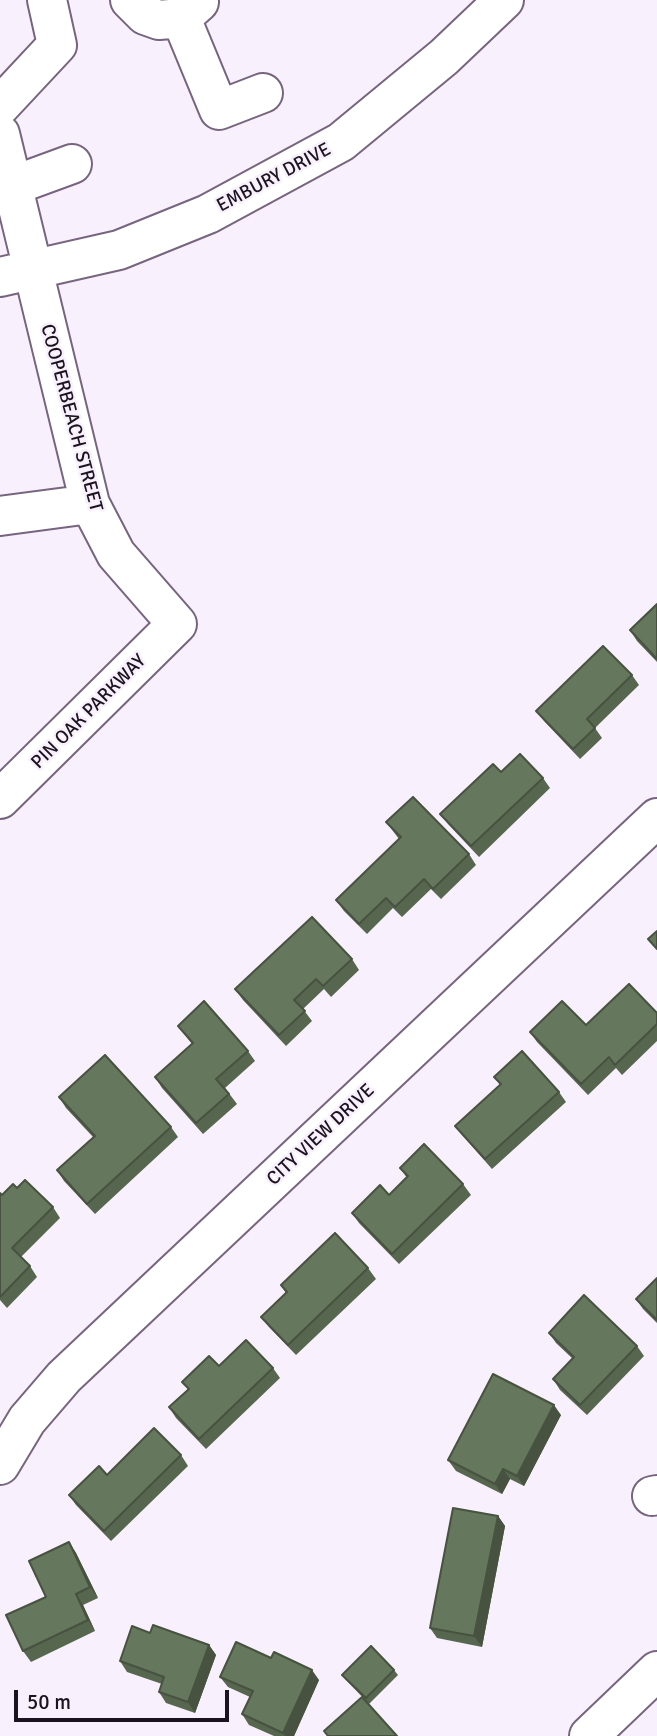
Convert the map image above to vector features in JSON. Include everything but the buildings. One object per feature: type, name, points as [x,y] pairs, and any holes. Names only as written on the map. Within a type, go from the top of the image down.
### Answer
[{"type":"street","points":[[0,106],[57,45],[47,0]]},
{"type":"street","points":[[130,0],[145,15],[159,20],[190,9],[219,110],[263,93]]},
{"type":"street","name":"EMBURY DRIVE","points":[[16,273],[119,250],[208,214],[341,142],[444,57],[504,0]]},
{"type":"street","name":"COOPERBEACH STREET","points":[[0,134],[12,186],[16,273],[90,504],[116,554],[177,624]]},
{"type":"street","points":[[12,186],[72,164]]},
{"type":"street","points":[[0,516],[90,504]]},
{"type":"street","name":"PIN OAK PARKWAY","points":[[0,799],[177,624]]},
{"type":"street","name":"CITY VIEW DRIVE","points":[[0,1465],[27,1420],[64,1377],[657,818]]},
{"type":"street","points":[[589,1736],[657,1671]]}]
